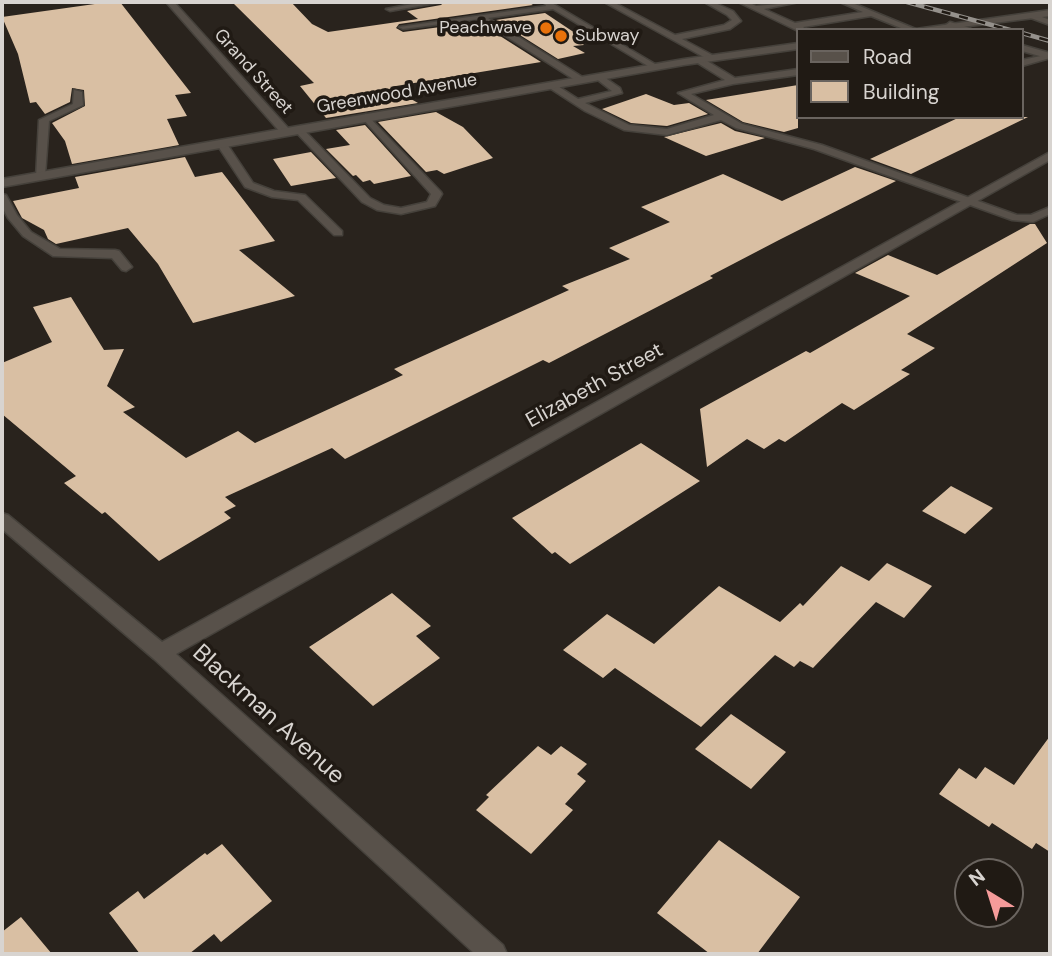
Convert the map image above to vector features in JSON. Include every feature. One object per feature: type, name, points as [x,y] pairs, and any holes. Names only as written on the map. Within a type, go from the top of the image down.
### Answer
[{"type":"street","name":"Grand Street","points":[[170,2],[285,131]]},
{"type":"street","points":[[925,28],[1050,13]]},
{"type":"street","points":[[950,24],[961,28]]},
{"type":"street","name":"Greenwood Avenue","points":[[2,183],[550,85],[796,46]]},
{"type":"street","points":[[1024,49],[1050,56]]},
{"type":"street","name":"Elizabeth Street","points":[[161,653],[1050,156]]},
{"type":"street","name":"Blackman Avenue","points":[[2,519],[161,653],[494,954]]},
{"type":"lane","points":[[390,9],[437,2]]},
{"type":"lane","points":[[545,2],[656,67]]},
{"type":"lane","points":[[608,2],[711,58]]},
{"type":"lane","points":[[673,38],[727,27],[737,22],[730,13],[708,2]]},
{"type":"lane","points":[[742,2],[798,28]]},
{"type":"lane","points":[[755,8],[795,2]]},
{"type":"lane","points":[[845,2],[908,28]]},
{"type":"lane","points":[[403,27],[554,7]]},
{"type":"lane","points":[[794,26],[873,13]]},
{"type":"lane","points":[[1031,15],[1050,23]]},
{"type":"lane","points":[[481,17],[581,80]]},
{"type":"lane","points":[[1024,62],[1050,56]]},
{"type":"lane","points":[[699,60],[733,81]]},
{"type":"lane","points":[[796,72],[733,81],[683,93],[739,126],[818,147],[1016,218],[1033,219],[1050,210]]},
{"type":"lane","points":[[577,102],[617,93],[617,90],[598,77]]},
{"type":"lane","points":[[550,85],[626,128],[667,132],[723,116]]},
{"type":"lane","points":[[40,176],[44,120],[78,105],[77,92]]},
{"type":"lane","points":[[298,129],[366,200],[381,208],[401,211],[431,204],[437,194],[366,117]]},
{"type":"lane","points":[[221,143],[249,185],[272,194],[301,197],[338,233]]},
{"type":"lane","points":[[2,197],[12,216],[27,234],[57,253],[115,254],[126,267]]},
{"type":"building","points":[[120,2],[191,93],[175,95],[187,116],[167,119],[179,145],[72,164],[65,141],[52,123],[85,106],[84,90],[72,88],[70,102],[45,114],[36,102],[30,103],[18,54],[2,17]]},
{"type":"building","points":[[232,2],[291,2],[312,24],[328,32],[418,19],[407,11],[441,5],[444,2],[528,2],[533,5],[399,24],[396,28],[403,32],[478,22],[541,62],[390,87],[418,103],[326,118],[300,86],[314,83]]},
{"type":"building","points":[[545,13],[581,37],[576,38],[584,45],[573,46],[585,53],[558,59],[496,20]]},
{"type":"building","points":[[796,85],[798,128],[784,132],[743,122],[706,100]]},
{"type":"building","points":[[646,94],[674,105],[689,103],[708,114],[667,126],[631,123],[602,109]]},
{"type":"building","points":[[436,112],[463,127],[493,158],[444,174],[437,170],[426,172],[378,122]]},
{"type":"building","points":[[956,119],[1024,119],[911,174],[870,159]]},
{"type":"building","points":[[721,123],[735,131],[765,138],[706,156],[664,137]]},
{"type":"building","points":[[365,125],[411,176],[374,184],[370,180],[363,182],[356,175],[353,176],[326,149],[350,145],[336,130]]},
{"type":"building","points":[[311,152],[336,178],[291,186],[273,159]]},
{"type":"building","points":[[185,157],[195,177],[222,172],[275,241],[239,250],[295,296],[193,323],[158,264],[128,228],[56,244],[48,239],[44,230],[22,218],[13,201],[79,188],[75,177]]},
{"type":"building","points":[[855,167],[896,181],[710,276],[713,278],[549,363],[543,360],[345,459],[332,448],[225,497],[236,506],[224,512],[231,518],[159,561],[105,512],[102,514],[64,483],[76,476],[2,414],[2,363],[52,342],[33,307],[71,297],[104,350],[124,349],[107,386],[135,407],[123,412],[186,458],[238,431],[255,443],[403,375],[394,369],[569,290],[562,286],[630,259],[609,248],[670,222],[641,207],[723,174],[782,201]]},
{"type":"building","points":[[1030,224],[1035,224],[1047,243],[907,334],[935,348],[901,370],[910,374],[854,410],[842,403],[785,442],[779,439],[764,449],[747,439],[707,467],[700,409],[806,351],[810,353],[910,296],[855,273],[888,255],[937,275]]},
{"type":"building","points":[[641,443],[700,481],[570,564],[555,552],[552,554],[512,518]]},
{"type":"building","points":[[951,486],[993,508],[965,534],[922,511]]},
{"type":"building","points":[[887,563],[932,586],[904,618],[876,602],[813,668],[800,661],[794,667],[775,655],[701,727],[615,668],[603,678],[563,650],[607,614],[654,644],[719,586],[780,622],[800,603],[803,606],[841,566],[869,581]]},
{"type":"building","points":[[392,593],[431,626],[416,636],[440,658],[373,706],[309,647]]},
{"type":"building","points":[[731,714],[786,752],[751,789],[695,749]]},
{"type":"building","points":[[1050,736],[1050,852],[1036,843],[1032,849],[992,823],[989,827],[939,794],[959,768],[976,779],[985,767],[1014,785]]},
{"type":"building","points":[[538,746],[551,755],[561,746],[587,764],[577,774],[586,781],[565,804],[573,810],[531,854],[476,810],[489,797],[486,795]]},
{"type":"building","points":[[719,840],[800,897],[757,954],[710,954],[657,913]]},
{"type":"building","points":[[222,844],[272,901],[221,942],[214,934],[189,954],[140,954],[109,913],[138,891],[144,899],[205,853],[207,855]]},
{"type":"building","points":[[21,917],[52,954],[2,954],[2,932]]},
{"type":"railway","points":[[907,2],[1003,28]]},
{"type":"railway","points":[[1024,34],[1050,41]]},
{"type":"place","name":"Peachwave","points":[[546,28]]},
{"type":"place","name":"Subway","points":[[561,36]]}]
